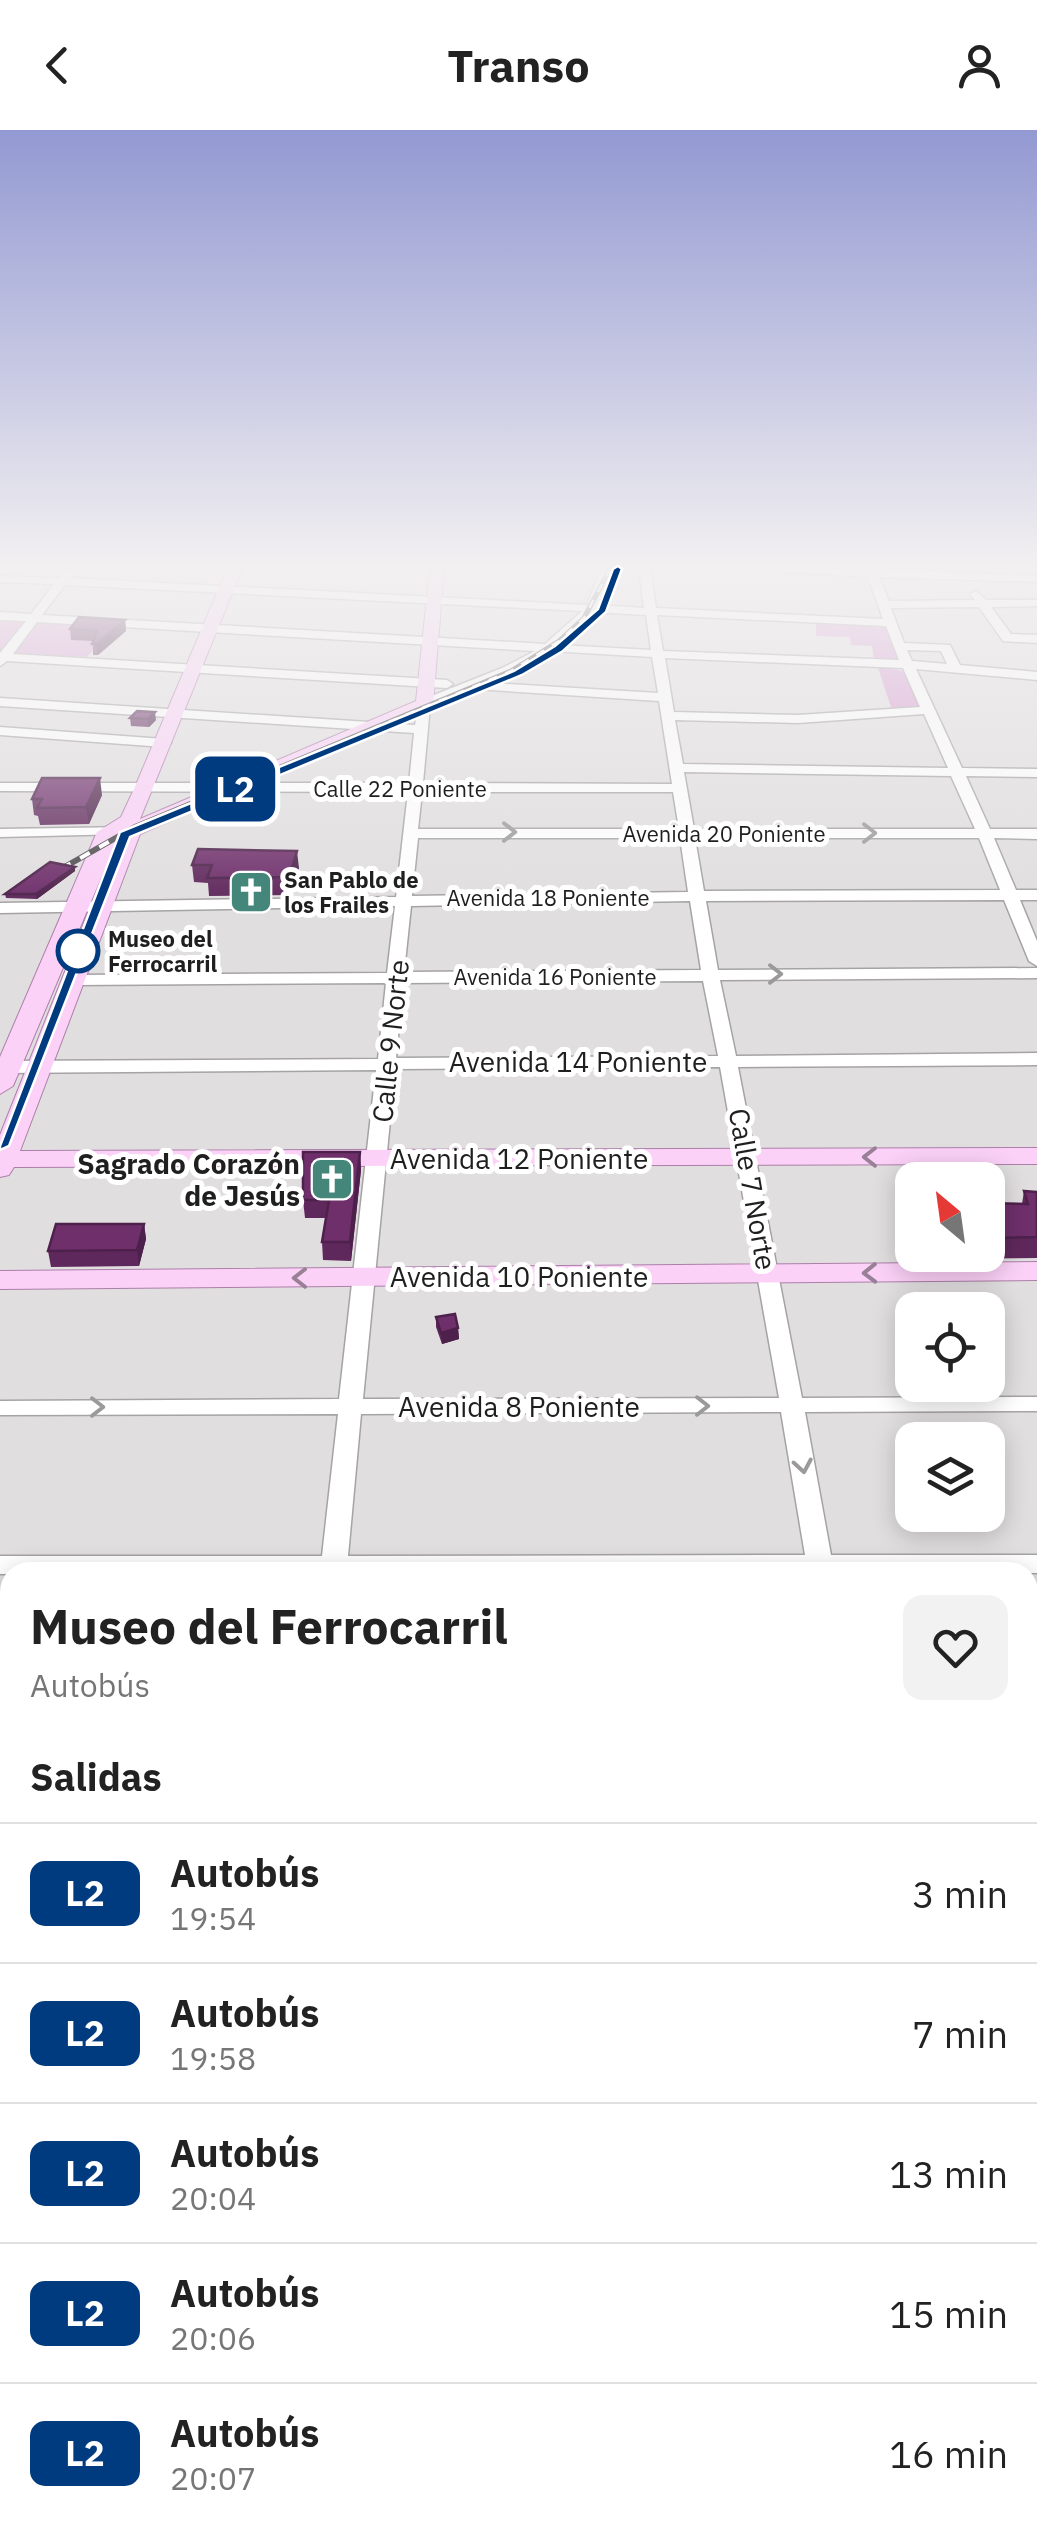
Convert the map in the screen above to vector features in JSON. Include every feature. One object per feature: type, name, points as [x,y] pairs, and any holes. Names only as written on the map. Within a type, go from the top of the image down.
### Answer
[{"type":"main road","points":[[3,1073],[107,832],[129,820],[191,682]]},
{"type":"main road","name":"Calle 9 Norte","points":[[424,704],[426,683]]},
{"type":"main road","points":[[1,1162],[132,830],[424,704]]},
{"type":"main road","name":"Avenida 12 Poniente","points":[[1,1162],[1037,1156]]},
{"type":"main road","name":"Avenida 10 Poniente","points":[[0,1280],[1037,1272]]},
{"type":"street","points":[[404,682],[472,686],[510,682]]},
{"type":"street","points":[[424,704],[480,682]]},
{"type":"street","points":[[622,682],[665,697]]},
{"type":"street","name":"Calle 7 Norte","points":[[663,682],[710,974],[730,1060],[820,1562]]},
{"type":"street","points":[[915,682],[985,834],[1037,961]]},
{"type":"street","points":[[0,702],[422,730]]},
{"type":"street","name":"Calle 9 Norte","points":[[334,1562],[424,704]]},
{"type":"street","points":[[668,716],[798,719],[928,710]]},
{"type":"street","points":[[0,731],[164,742]]},
{"type":"street","points":[[676,768],[1037,773]]},
{"type":"street","name":"Calle 22 Poniente","points":[[0,787],[680,788]]},
{"type":"street","points":[[0,850],[3,833],[132,830]]},
{"type":"street","name":"Avenida 20 Poniente","points":[[412,832],[1037,834]]},
{"type":"street","name":"Avenida 18 Poniente","points":[[0,916],[102,907],[1037,896]]},
{"type":"street","name":"Avenida 18 Poniente","points":[[0,908],[72,911]]},
{"type":"street","name":"Avenida 16 Poniente","points":[[74,980],[1037,973]]},
{"type":"street","name":"Avenida 14 Poniente","points":[[3,1073],[40,1066],[1037,1058]]},
{"type":"street","name":"Avenida 8 Poniente","points":[[0,1408],[1037,1404]]},
{"type":"shaded area","points":[[883,682],[911,682],[924,707],[892,710]]},
{"type":"building","points":[[137,711],[155,712],[148,719],[130,718]]},
{"type":"building","points":[[42,778],[100,778],[86,807],[37,808],[42,799],[32,799]]},
{"type":"building","points":[[198,849],[297,851],[289,877],[207,878],[212,865],[192,865]]},
{"type":"building","points":[[50,862],[75,867],[36,894],[5,894]]},
{"type":"building","points":[[303,1152],[360,1152],[350,1242],[322,1242],[329,1200],[303,1200]]},
{"type":"building","points":[[1024,1191],[1037,1192],[1037,1237],[1005,1238],[1005,1203],[1028,1204]]},
{"type":"building","points":[[56,1224],[144,1224],[137,1250],[48,1251]]},
{"type":"building","points":[[455,1314],[458,1328],[441,1333],[436,1317]]},
{"type":"railway","points":[[223,791],[485,682]]},
{"type":"railway","points":[[61,869],[135,827],[229,788]]},
{"type":"bus line","name":"L2","points":[[0,1146],[124,835],[498,682]]},
{"type":"place","name":"San Pablo de los Frailes","points":[[251,892]]},
{"type":"place","name":"Museo del Ferrocarril","points":[[78,951]]},
{"type":"place","name":"Sagrado Corazón de Jesús","points":[[332,1179]]}]
